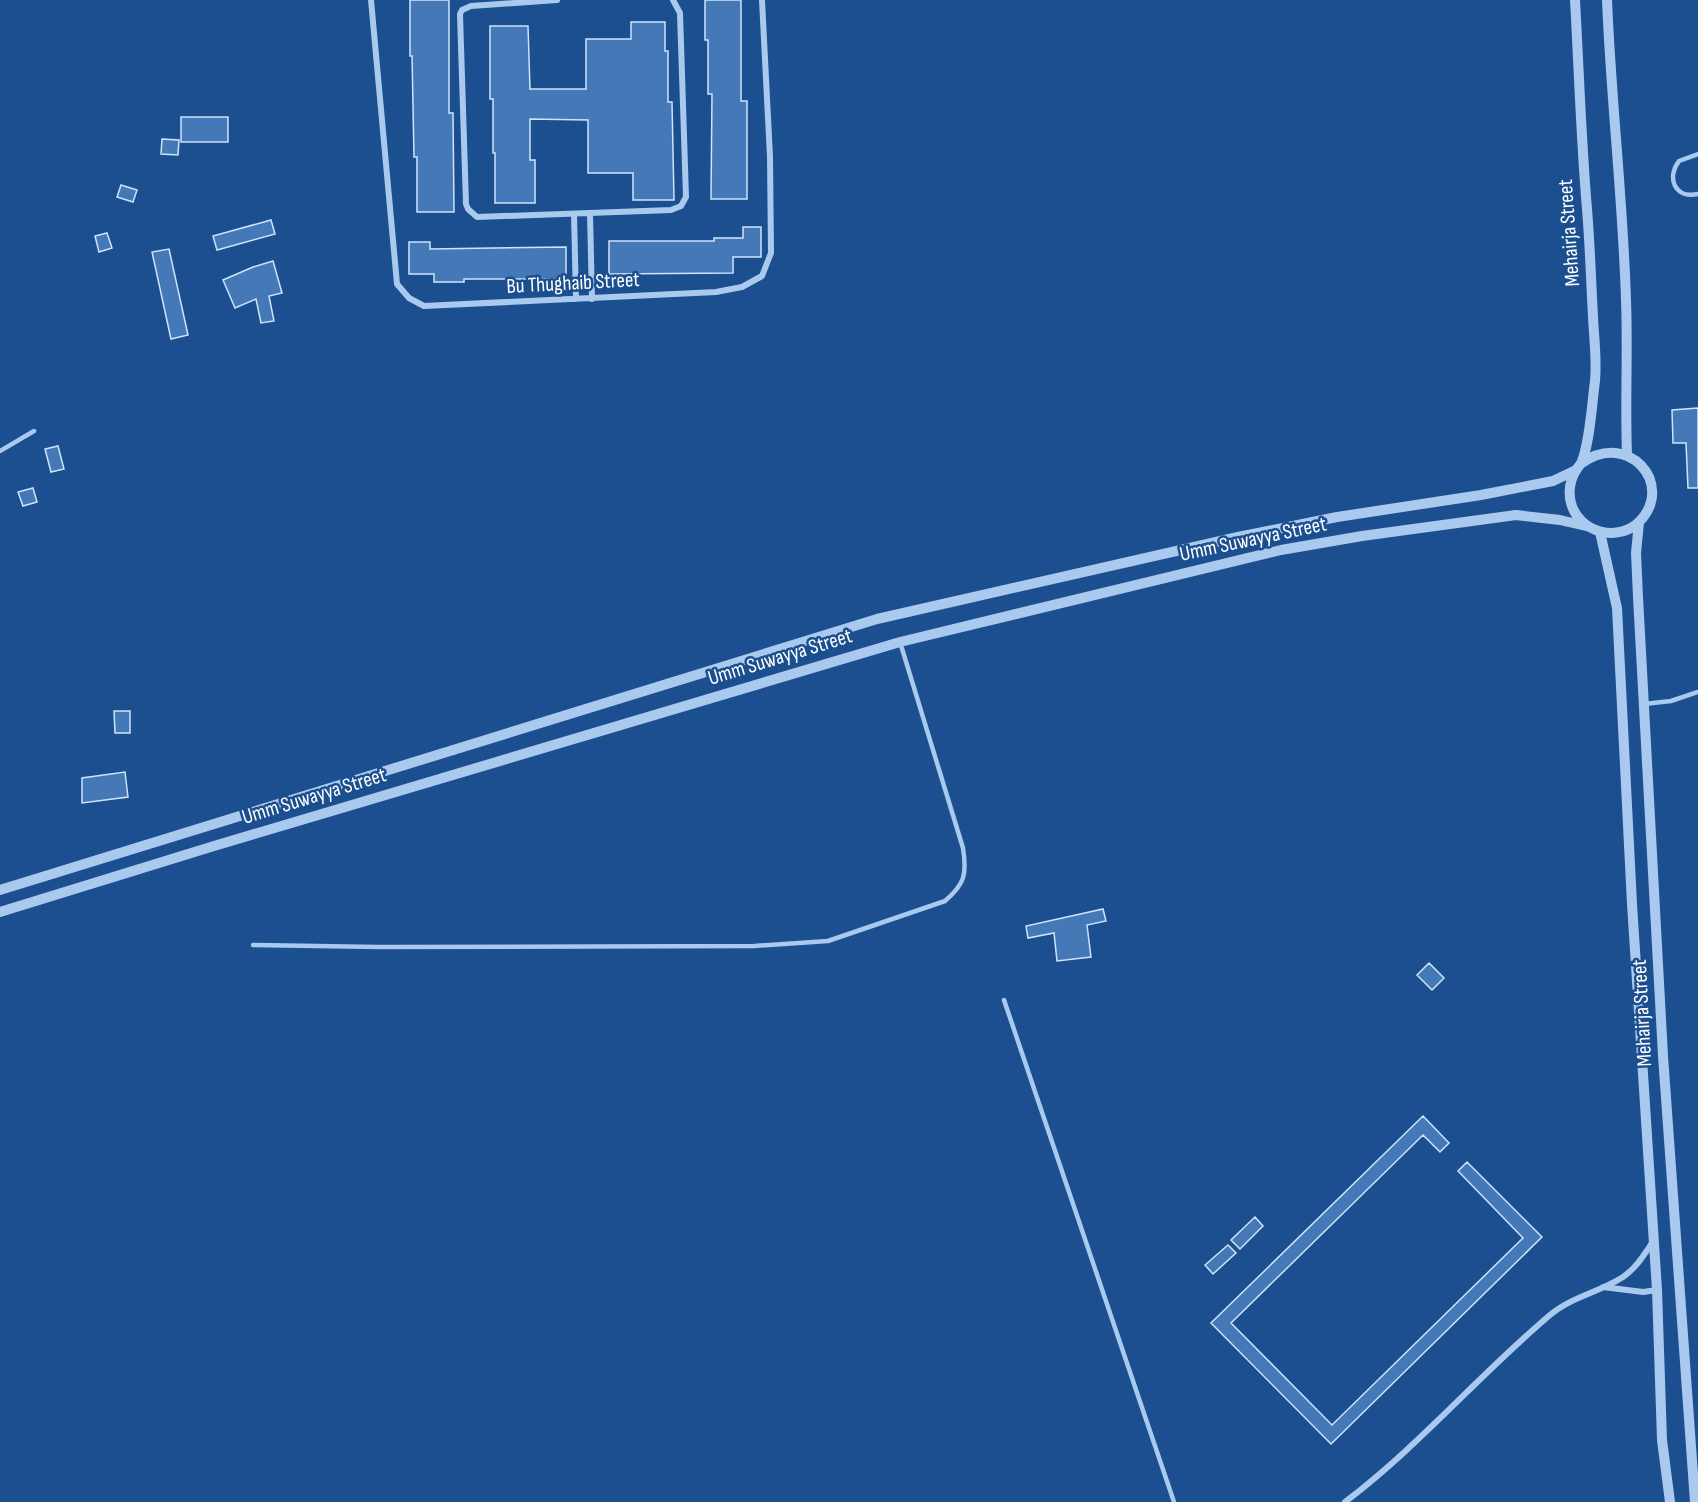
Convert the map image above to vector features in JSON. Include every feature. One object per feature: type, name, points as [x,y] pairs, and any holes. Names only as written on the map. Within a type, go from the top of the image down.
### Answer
[{"type":"street","name":"Bu Thughaib Street","points":[[371,0],[397,284],[409,298],[424,306],[716,292],[742,287],[762,276],[771,253],[770,157],[762,0]]},
{"type":"street","points":[[557,0],[471,6],[462,10],[460,14],[466,204],[471,214],[477,218],[671,210],[681,206],[686,197],[680,14],[673,0]]},
{"type":"street","name":"Mehairja Street","points":[[1575,0],[1583,160],[1592,263],[1596,371],[1590,421],[1579,466]]},
{"type":"street","points":[[1606,0],[1626,301],[1627,455]]},
{"type":"street","points":[[574,214],[576,299]]},
{"type":"street","points":[[590,214],[592,299]]},
{"type":"street","points":[[1615,451],[1627,455],[1638,462],[1646,472],[1651,484],[1652,498],[1648,510],[1639,522],[1628,530],[1614,533],[1599,532],[1586,526],[1576,516],[1569,492],[1571,481],[1579,466],[1592,456],[1603,452],[1615,451]]},
{"type":"street","name":"Umm Suwayya Street","points":[[0,890],[878,619],[1238,537],[1337,517],[1481,495],[1553,481],[1579,466]]},
{"type":"street","name":"Umm Suwayya Street","points":[[0,912],[900,642],[1281,550],[1362,536],[1516,515],[1560,520],[1586,526]]},
{"type":"street","name":"Mehairja Street","points":[[1639,522],[1636,553],[1663,1056],[1695,1502]]},
{"type":"street","name":"Mehairja Street","points":[[1599,532],[1617,608],[1632,904],[1657,1290],[1662,1440],[1670,1502]]},
{"type":"street","points":[[1345,1502],[1379,1476],[1497,1361],[1553,1312],[1623,1277],[1639,1263],[1654,1240]]},
{"type":"street","points":[[1603,1287],[1643,1292],[1678,1288]]},
{"type":"lane","points":[[1698,154],[1679,161],[1672,175],[1673,182],[1684,194],[1698,194]]},
{"type":"lane","points":[[0,451],[34,431]]},
{"type":"lane","points":[[253,945],[754,946],[828,941],[945,901],[958,889],[965,875],[963,848],[900,642]]},
{"type":"lane","points":[[1644,704],[1671,701],[1698,692]]},
{"type":"lane","points":[[1004,1000],[1174,1502]]},
{"type":"building","points":[[410,0],[449,0],[449,113],[453,113],[454,212],[417,212],[417,157],[414,157],[412,56],[410,56]]},
{"type":"building","points":[[705,0],[741,0],[741,101],[747,101],[747,199],[711,199],[712,94],[708,94]]},
{"type":"building","points":[[631,22],[665,22],[665,51],[668,51],[668,102],[672,102],[674,200],[633,200],[633,173],[588,173],[588,120],[530,119],[530,160],[535,160],[535,203],[495,203],[493,99],[490,99],[490,26],[528,26],[530,89],[586,89],[586,39],[631,39]]},
{"type":"building","points":[[181,117],[228,117],[228,142],[181,142]]},
{"type":"building","points":[[162,139],[179,140],[178,155],[161,154]]},
{"type":"building","points":[[121,185],[137,190],[133,202],[117,197]]},
{"type":"building","points":[[271,220],[275,234],[217,250],[213,236]]},
{"type":"building","points":[[743,227],[761,227],[761,257],[733,257],[733,273],[609,274],[609,241],[714,241],[714,238],[743,238]]},
{"type":"building","points":[[107,233],[112,248],[99,252],[95,236]]},
{"type":"building","points":[[409,242],[430,242],[430,249],[566,247],[566,279],[464,279],[464,282],[434,282],[434,274],[409,274]]},
{"type":"building","points":[[169,249],[188,335],[171,339],[152,252]]},
{"type":"building","points":[[273,261],[282,293],[269,296],[274,321],[261,323],[256,299],[235,308],[223,280]]},
{"type":"building","points":[[1698,408],[1698,488],[1688,488],[1686,443],[1673,443],[1672,410]]},
{"type":"building","points":[[58,446],[64,469],[51,472],[45,449]]},
{"type":"building","points":[[33,488],[37,502],[23,506],[18,492]]},
{"type":"building","points":[[114,711],[130,711],[130,733],[115,733]]},
{"type":"building","points":[[125,772],[128,797],[82,803],[82,778]]},
{"type":"building","points":[[1103,909],[1106,921],[1087,925],[1091,957],[1057,961],[1054,933],[1028,938],[1026,926]]},
{"type":"building","points":[[1429,963],[1444,978],[1432,990],[1417,975]]},
{"type":"building","points":[[1423,1116],[1449,1143],[1440,1152],[1423,1135],[1231,1323],[1332,1425],[1523,1238],[1458,1171],[1467,1162],[1542,1237],[1331,1444],[1211,1323]]},
{"type":"building","points":[[1255,1217],[1263,1226],[1240,1249],[1231,1240]]},
{"type":"building","points":[[1228,1245],[1236,1253],[1213,1274],[1205,1265]]}]
